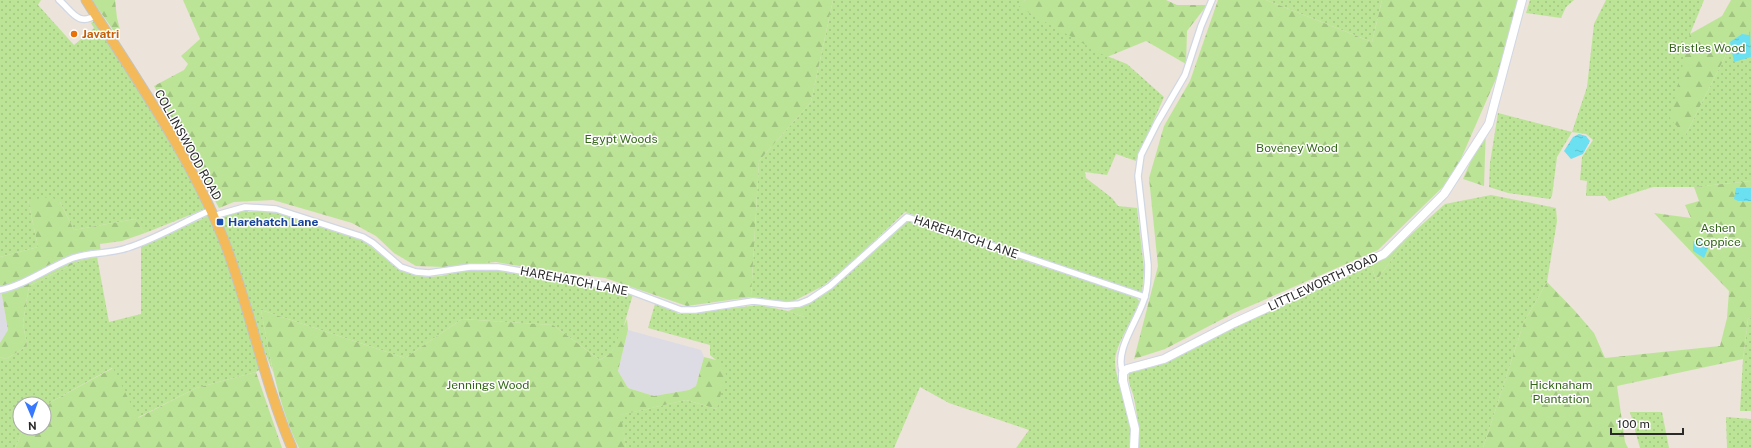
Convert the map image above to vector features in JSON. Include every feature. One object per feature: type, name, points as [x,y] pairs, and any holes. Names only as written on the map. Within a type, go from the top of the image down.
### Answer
[{"type":"main road","name":"COLLINSWOOD ROAD","points":[[86,0],[176,144],[212,213],[233,266],[271,394],[292,448]]},
{"type":"street","points":[[59,0],[83,21],[89,20],[96,16]]},
{"type":"street","points":[[1134,448],[1135,429],[1123,381],[1121,357],[1125,342],[1145,297],[1148,278],[1148,265],[1138,176],[1141,156],[1157,123],[1185,76],[1201,26],[1212,0]]},
{"type":"street","name":"LITTLEWORTH ROAD","points":[[1123,373],[1129,368],[1164,359],[1234,323],[1384,254],[1444,194],[1490,124],[1522,0]]},
{"type":"street","name":"HAREHATCH LANE","points":[[212,213],[245,207],[276,209],[363,237],[373,243],[401,267],[416,272],[429,273],[470,267],[498,267],[625,289],[680,310],[694,310],[753,301],[786,305],[799,304],[809,300],[830,286],[907,217],[1145,297]]},
{"type":"street","points":[[0,290],[9,289],[52,267],[74,258],[88,254],[125,249],[212,213]]},
{"type":"shaded area","points":[[0,284],[8,330],[0,344]]},
{"type":"shaded area","points":[[628,330],[701,350],[704,357],[696,386],[689,390],[654,396],[628,388],[618,371]]},
{"type":"green space","points":[[0,0],[41,0],[38,5],[74,45],[94,28],[91,23],[94,21],[98,24],[168,135],[206,205],[205,209],[145,233],[135,219],[74,230],[60,202],[28,200],[38,247],[0,257]]},
{"type":"green space","points":[[92,0],[115,0],[120,30],[118,37]]},
{"type":"green space","name":"Egypt Woods","points":[[183,0],[833,0],[811,102],[759,161],[751,297],[687,306],[605,278],[496,262],[445,267],[416,266],[394,253],[376,236],[352,223],[273,200],[234,202],[219,208],[154,86],[184,70],[188,64],[181,56],[200,39]]},
{"type":"green space","points":[[833,0],[1025,0],[1020,7],[1107,56],[1127,64],[1164,97],[1136,161],[1116,154],[1107,175],[1085,172],[1086,178],[1112,198],[1118,206],[1137,208],[1144,269],[1142,293],[905,212],[852,262],[823,286],[790,303],[751,297],[759,161],[811,102]]},
{"type":"green space","points":[[1025,0],[1166,0],[1177,5],[1207,5],[1187,31],[1186,64],[1146,41],[1107,57],[1019,7]]},
{"type":"green space","name":"Boveney Wood","points":[[1218,0],[1266,0],[1372,42],[1382,0],[1518,0],[1498,74],[1453,177],[1378,250],[1234,313],[1165,349],[1134,359],[1158,266],[1149,178],[1164,126],[1190,81]]},
{"type":"green space","points":[[1266,0],[1382,0],[1372,42]]},
{"type":"green space","points":[[1530,0],[1574,0],[1566,7],[1561,18],[1526,13]]},
{"type":"green space","points":[[1606,0],[1704,0],[1690,34],[1685,136],[1729,49],[1751,43],[1751,181],[1694,187],[1653,187],[1609,201],[1605,196],[1586,196],[1587,181],[1580,180],[1582,157],[1593,140],[1586,134],[1572,132],[1587,87],[1594,24]]},
{"type":"green space","name":"Bristles Wood","points":[[1731,0],[1751,0],[1751,43],[1729,49],[1685,136],[1670,118],[1690,34],[1722,16]]},
{"type":"green space","points":[[1498,113],[1572,132],[1557,157],[1552,196],[1550,199],[1508,193],[1489,187],[1490,163]]},
{"type":"green space","points":[[1486,126],[1484,186],[1463,179]]},
{"type":"green space","name":"Hicknaham Plantation","points":[[1751,181],[1751,318],[1748,319],[1743,359],[1617,386],[1625,442],[1628,448],[1483,448],[1524,322],[1547,282],[1594,333],[1605,358],[1720,346],[1727,318],[1729,291],[1654,213],[1691,218],[1685,205],[1699,201],[1694,187]]},
{"type":"green space","points":[[1491,195],[1556,208],[1557,221],[1547,282],[1524,322],[1483,448],[1138,448],[1139,436],[1137,417],[1134,398],[1129,382],[1129,373],[1159,365],[1236,326],[1371,264],[1376,281],[1408,237],[1445,204]]},
{"type":"green space","points":[[51,197],[60,202],[74,230],[135,219],[145,233],[122,241],[100,244],[101,256],[80,261],[29,286],[23,323],[27,346],[6,359],[0,357],[0,343],[8,330],[0,284],[0,257],[38,247],[28,200]]},
{"type":"green space","points":[[243,208],[248,209],[248,212],[261,211],[288,214],[359,237],[395,266],[409,273],[427,277],[441,276],[460,271],[498,269],[606,287],[633,294],[622,332],[611,353],[600,360],[553,325],[462,319],[405,358],[261,310],[273,372],[255,328],[220,224],[221,218]]},
{"type":"green space","points":[[209,215],[220,238],[262,368],[256,372],[196,388],[137,418],[112,368],[52,401],[52,396],[12,396],[12,436],[20,436],[15,448],[0,448],[0,357],[6,359],[27,346],[23,323],[29,286],[80,261],[97,257],[109,322],[141,314],[141,245],[202,219],[201,216]]},
{"type":"green space","points":[[909,219],[1031,263],[1134,295],[1140,302],[1118,347],[1115,361],[1116,373],[1130,419],[1132,433],[1131,448],[1016,448],[1029,430],[949,403],[920,387],[894,448],[626,448],[620,415],[686,400],[717,409],[716,360],[710,355],[710,345],[648,328],[655,304],[676,311],[678,314],[760,305],[788,311],[804,317],[804,304],[822,295]]},
{"type":"green space","points":[[1408,237],[1376,281],[1371,264]]},
{"type":"green space","points":[[804,304],[804,317],[788,311]]},
{"type":"green space","name":"Jennings Wood","points":[[261,310],[405,358],[462,319],[553,325],[600,360],[611,353],[627,319],[628,330],[618,371],[628,388],[654,396],[689,390],[696,386],[704,357],[716,360],[726,374],[717,409],[686,400],[621,415],[626,448],[299,448],[285,415],[280,398],[271,363]]},
{"type":"green space","points":[[1751,318],[1751,411],[1740,411],[1743,359],[1748,319]]},
{"type":"green space","points":[[113,368],[138,418],[196,388],[256,372],[282,448],[15,448],[20,436],[52,436],[52,401]]},
{"type":"green space","points":[[1630,412],[1662,412],[1669,448],[1640,448]]},
{"type":"green space","points":[[1726,417],[1751,419],[1751,448],[1727,448]]},
{"type":"water","points":[[1750,30],[1751,57],[1734,62],[1730,42],[1742,34],[1749,35]]},
{"type":"water","points":[[1579,134],[1586,136],[1590,141],[1583,154],[1571,159],[1564,151],[1573,137]]},
{"type":"water","points":[[1736,188],[1751,188],[1751,201],[1738,201],[1734,199]]},
{"type":"water","points":[[1699,238],[1704,239],[1708,248],[1704,258],[1693,251],[1693,242]]},
{"type":"place","name":"Javatri","points":[[74,34]]},
{"type":"place","name":"Harehatch Lane","points":[[220,222]]},
{"type":"park label","name":"Ashen Coppice","points":[[1718,235]]}]
